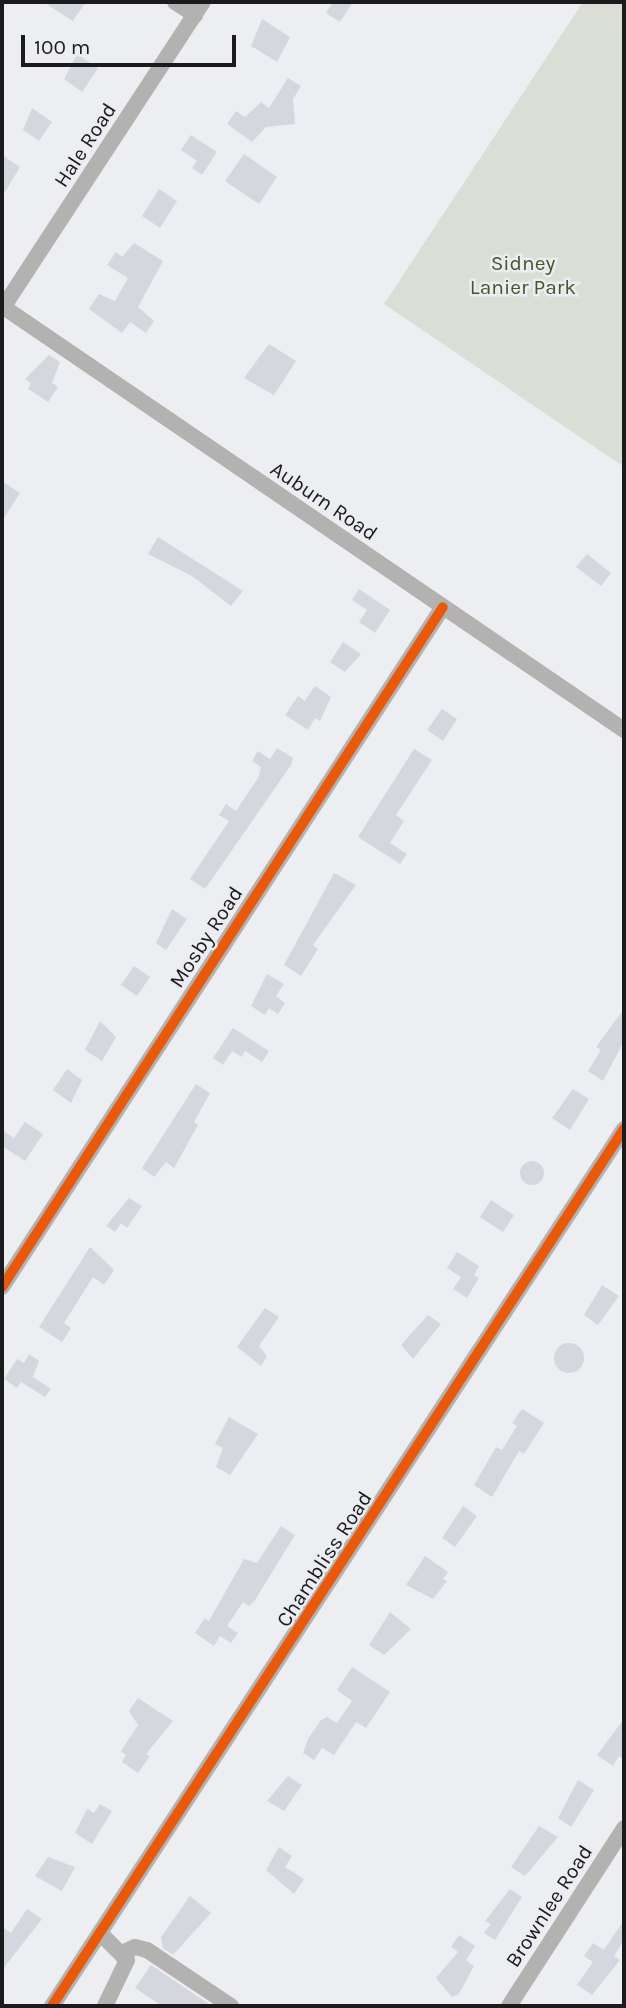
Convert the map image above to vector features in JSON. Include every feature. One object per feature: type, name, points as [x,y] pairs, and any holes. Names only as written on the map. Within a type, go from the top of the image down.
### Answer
[{"type":"street","points":[[175,2],[199,8]]},
{"type":"street","name":"Hale Road","points":[[2,307],[199,8]]},
{"type":"street","name":"Auburn Road","points":[[2,307],[624,730]]},
{"type":"street","name":"Mosby Road","points":[[2,1287],[443,607]]},
{"type":"street","name":"Chambliss Road","points":[[52,2006],[624,1129]]},
{"type":"street","name":"Brownlee Road","points":[[509,2006],[624,1828]]},
{"type":"street","points":[[100,1933],[127,1960],[105,2006]]},
{"type":"street","points":[[122,1953],[135,1947],[147,1950],[231,2006]]},
{"type":"green space","name":"Sidney Lanier Park","points":[[583,2],[624,2],[624,467],[384,304]]},
{"type":"building","points":[[43,2],[86,2],[73,21]]},
{"type":"building","points":[[333,2],[353,2],[340,22],[326,13]]},
{"type":"building","points":[[262,19],[290,37],[277,62],[251,46]]},
{"type":"building","points":[[77,54],[98,68],[82,92],[64,79]]},
{"type":"building","points":[[288,78],[301,86],[293,99],[295,124],[266,127],[252,142],[227,124],[236,111],[245,117],[261,102],[269,108]]},
{"type":"building","points":[[32,108],[52,122],[39,141],[23,130]]},
{"type":"building","points":[[191,135],[217,152],[202,175],[192,168],[197,161],[181,150]]},
{"type":"building","points":[[244,154],[277,177],[259,204],[225,181]]},
{"type":"building","points":[[2,155],[20,167],[2,197]]},
{"type":"building","points":[[159,189],[177,201],[160,228],[142,216]]},
{"type":"building","points":[[134,243],[163,261],[138,307],[154,321],[146,333],[130,322],[122,333],[89,309],[99,294],[115,301],[128,278],[107,265],[116,252],[122,257]]},
{"type":"building","points":[[269,344],[296,361],[274,395],[244,378]]},
{"type":"building","points":[[49,355],[60,362],[52,383],[58,387],[48,402],[28,389],[31,383],[25,379]]},
{"type":"building","points":[[2,481],[20,493],[2,521]]},
{"type":"building","points":[[158,537],[243,591],[231,606],[192,576],[148,554]]},
{"type":"building","points":[[587,554],[611,573],[601,586],[576,567]]},
{"type":"building","points":[[359,589],[390,610],[375,633],[359,622],[367,610],[352,600]]},
{"type":"building","points":[[343,642],[361,654],[345,672],[330,662]]},
{"type":"building","points":[[315,686],[331,697],[320,721],[315,718],[308,730],[285,715],[298,696],[305,701]]},
{"type":"building","points":[[442,709],[457,719],[443,741],[427,730]]},
{"type":"building","points":[[277,748],[293,758],[291,765],[205,889],[190,879],[229,821],[219,815],[226,804],[236,811],[258,778],[261,767],[252,761],[258,751],[270,759]]},
{"type":"building","points":[[414,749],[432,760],[396,815],[404,821],[390,843],[407,854],[400,864],[358,837]]},
{"type":"building","points":[[334,873],[356,885],[313,945],[318,949],[301,976],[284,965]]},
{"type":"building","points":[[172,909],[187,919],[166,950],[156,943]]},
{"type":"building","points":[[134,966],[150,977],[137,996],[121,985]]},
{"type":"building","points":[[267,974],[284,984],[276,996],[285,1003],[278,1014],[269,1008],[265,1015],[251,1006]]},
{"type":"building","points":[[624,1009],[623,1043],[603,1081],[588,1071],[601,1050],[596,1047]]},
{"type":"building","points":[[100,1021],[116,1037],[102,1061],[85,1050]]},
{"type":"building","points":[[233,1028],[269,1051],[262,1062],[245,1051],[242,1057],[232,1051],[223,1065],[213,1058]]},
{"type":"building","points":[[67,1069],[82,1080],[71,1103],[53,1090]]},
{"type":"building","points":[[196,1084],[210,1093],[194,1122],[198,1125],[174,1168],[166,1162],[154,1177],[142,1168]]},
{"type":"building","points":[[573,1089],[589,1099],[570,1130],[552,1118]]},
{"type":"building","points":[[25,1122],[43,1134],[25,1161],[2,1146],[2,1130],[14,1138]]},
{"type":"building","points":[[532,1161],[541,1164],[544,1173],[541,1182],[532,1185],[523,1182],[520,1173],[523,1164]]},
{"type":"building","points":[[129,1198],[142,1206],[127,1228],[121,1223],[115,1232],[106,1226]]},
{"type":"building","points":[[491,1200],[514,1215],[503,1232],[480,1217]]},
{"type":"building","points":[[90,1247],[114,1270],[104,1285],[93,1277],[64,1323],[71,1328],[62,1342],[39,1327]]},
{"type":"building","points":[[457,1252],[479,1266],[474,1275],[479,1278],[467,1298],[453,1289],[461,1277],[447,1268]]},
{"type":"building","points":[[602,1285],[619,1296],[598,1325],[584,1315]]},
{"type":"building","points":[[265,1308],[279,1317],[259,1346],[267,1356],[261,1366],[237,1347]]},
{"type":"building","points":[[428,1315],[441,1324],[413,1359],[401,1345]]},
{"type":"building","points":[[569,1343],[579,1348],[584,1358],[579,1368],[569,1373],[559,1368],[554,1358],[559,1348]]},
{"type":"building","points":[[29,1354],[39,1361],[33,1377],[51,1389],[45,1397],[21,1382],[17,1388],[4,1379],[17,1359],[24,1363]]},
{"type":"building","points":[[522,1409],[544,1423],[524,1454],[519,1451],[492,1497],[474,1485],[496,1447],[502,1450],[517,1426],[512,1423]]},
{"type":"building","points":[[229,1417],[258,1434],[230,1475],[216,1467],[223,1448],[215,1444]]},
{"type":"building","points":[[463,1506],[477,1516],[455,1547],[442,1538]]},
{"type":"building","points":[[281,1526],[295,1535],[255,1600],[249,1606],[243,1602],[227,1626],[238,1633],[231,1643],[220,1636],[214,1646],[195,1633],[205,1618],[209,1621],[244,1559],[257,1563]]},
{"type":"building","points":[[425,1556],[448,1572],[443,1579],[447,1581],[433,1599],[406,1585]]},
{"type":"building","points":[[390,1612],[411,1629],[384,1655],[369,1645]]},
{"type":"building","points":[[352,1667],[390,1692],[366,1728],[356,1722],[334,1755],[322,1748],[314,1760],[303,1753],[308,1739],[321,1720],[327,1717],[337,1723],[352,1701],[337,1690]]},
{"type":"building","points":[[138,1698],[173,1721],[146,1754],[150,1756],[138,1773],[122,1762],[126,1755],[121,1751],[138,1725],[129,1711]]},
{"type":"building","points":[[624,1719],[624,1760],[619,1756],[613,1766],[597,1755]]},
{"type":"building","points":[[288,1776],[302,1785],[284,1811],[267,1801]]},
{"type":"building","points":[[578,1780],[594,1790],[571,1827],[558,1818]]},
{"type":"building","points":[[100,1804],[112,1811],[92,1844],[75,1833],[87,1809],[94,1813]]},
{"type":"building","points":[[539,1826],[558,1837],[525,1876],[511,1867]]},
{"type":"building","points":[[279,1847],[292,1856],[285,1867],[304,1879],[294,1894],[266,1870]]},
{"type":"building","points":[[48,1857],[75,1867],[62,1891],[35,1876]]},
{"type":"building","points":[[510,1889],[522,1897],[495,1940],[484,1933],[491,1924],[485,1921]]},
{"type":"building","points":[[190,1896],[211,1913],[173,1955],[163,1948],[161,1937]]},
{"type":"building","points":[[27,1909],[42,1919],[2,1970],[2,1927],[11,1933]]},
{"type":"building","points":[[624,1920],[624,1940],[614,1956],[620,1960],[592,1995],[577,1985],[593,1962],[584,1956],[593,1943],[604,1950]]},
{"type":"building","points":[[459,1935],[475,1946],[466,1960],[474,1966],[459,1994],[452,1997],[436,1978],[458,1952],[451,1947]]},
{"type":"building","points":[[151,1965],[212,2006],[162,2006],[135,1988]]},
{"type":"cycle path","points":[[2,1287],[443,607]]},
{"type":"cycle path","points":[[52,2006],[624,1129]]}]
